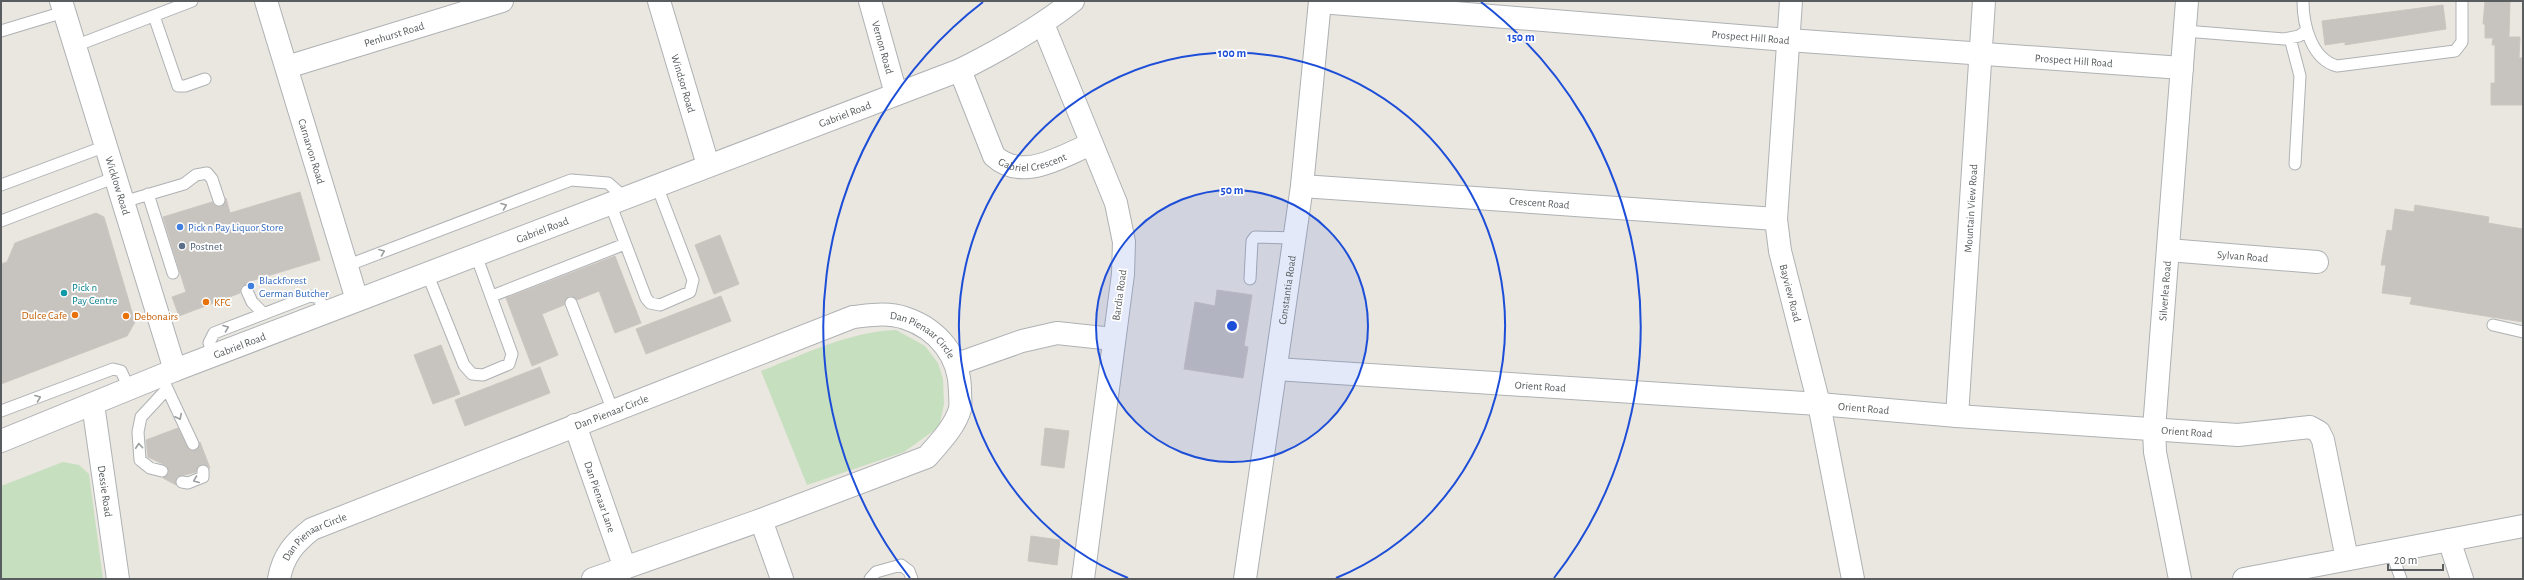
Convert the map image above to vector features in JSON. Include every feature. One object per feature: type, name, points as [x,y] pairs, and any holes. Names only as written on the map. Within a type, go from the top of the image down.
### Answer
[{"type":"street","name":"Carnarvon Road","points":[[266,1],[357,300]]},
{"type":"street","name":"Penhurst Road","points":[[287,67],[463,7],[502,1]]},
{"type":"street","name":"Windsor Road","points":[[659,1],[708,165]]},
{"type":"street","name":"Vernon Road","points":[[870,1],[896,94]]},
{"type":"street","name":"Gabriel Road","points":[[1,441],[129,388],[168,378],[213,356],[357,300],[960,70],[1002,49],[1043,24],[1073,1]]},
{"type":"street","name":"Bayview Road","points":[[1790,1],[1776,219],[1780,251],[1819,404],[1853,579]]},
{"type":"street","name":"Mountain View Road","points":[[1957,416],[1984,1]]},
{"type":"street","name":"Silverlea Road","points":[[2180,579],[2155,452],[2154,429],[2187,1]]},
{"type":"street","name":"Prospect Hill Road","points":[[1320,2],[1788,40],[2182,68]]},
{"type":"street","name":"Constantia Road","points":[[1245,579],[1302,186],[1320,2]]},
{"type":"street","name":"Wicklow Road","points":[[63,6],[116,177],[168,378]]},
{"type":"street","name":"Bardia Road","points":[[1043,24],[1116,204],[1124,242],[1124,274],[1113,339],[1082,579]]},
{"type":"street","name":"Gabriel Crescent","points":[[960,70],[994,156],[1001,163],[1020,169],[1034,167],[1091,144]]},
{"type":"street","name":"Crescent Road","points":[[1302,186],[1776,219]]},
{"type":"street","name":"Sylvan Road","points":[[2168,250],[2317,262]]},
{"type":"street","name":"Dan Pienaar Circle","points":[[279,579],[282,565],[294,543],[312,529],[853,317],[880,314],[904,318],[930,329],[948,349],[957,364],[960,377],[960,409],[945,436],[927,457],[761,520],[593,579]]},
{"type":"street","name":"Dan Pienaar Circle","points":[[957,364],[1022,341],[1057,333],[1113,339]]},
{"type":"street","name":"Orient Road","points":[[1276,368],[1819,404],[1957,416],[2238,435],[2305,427],[2316,429],[2323,440],[2347,560]]},
{"type":"street","name":"Dessie Road","points":[[93,404],[118,579]]},
{"type":"street","name":"Dan Pienaar Lane","points":[[575,425],[625,568]]},
{"type":"street","points":[[761,520],[782,579]]},
{"type":"street","points":[[2244,579],[2523,526]]},
{"type":"street","points":[[2449,540],[2462,579]]},
{"type":"lane","points":[[75,46],[192,1]]},
{"type":"lane","points":[[2303,1],[2306,31],[2321,58],[2337,66],[2450,52],[2460,47],[2462,42],[2462,1]]},
{"type":"lane","points":[[1,31],[63,6]]},
{"type":"lane","points":[[154,16],[178,86],[185,86],[205,79]]},
{"type":"lane","points":[[2185,31],[2290,38],[2306,31]]},
{"type":"lane","points":[[2290,38],[2300,76],[2295,164]]},
{"type":"lane","points":[[1,185],[106,146]]},
{"type":"lane","points":[[123,202],[184,184],[193,177],[202,173],[210,175],[219,200]]},
{"type":"lane","points":[[1,221],[116,177]]},
{"type":"lane","points":[[346,266],[570,180],[608,183],[617,200],[626,244],[650,303],[660,305],[690,292],[693,280],[656,186]]},
{"type":"lane","points":[[148,194],[173,273]]},
{"type":"lane","points":[[1250,278],[1252,241],[1255,237],[1295,238]]},
{"type":"lane","points":[[492,296],[559,273],[626,244]]},
{"type":"lane","points":[[427,273],[464,364],[472,374],[483,374],[504,366],[512,359],[512,349],[476,255]]},
{"type":"lane","points":[[247,291],[254,305],[264,314]]},
{"type":"lane","points":[[213,356],[209,342],[214,333],[314,296],[320,300],[325,313]]},
{"type":"lane","points":[[570,303],[613,411]]},
{"type":"lane","points":[[2493,325],[2523,332]]},
{"type":"lane","points":[[1,411],[113,369],[121,370],[129,388]]},
{"type":"lane","points":[[168,378],[193,444]]},
{"type":"lane","points":[[162,471],[150,468],[140,460],[138,432],[141,417],[168,378]]},
{"type":"lane","points":[[182,482],[188,483],[204,477],[203,471]]},
{"type":"lane","points":[[2391,551],[2401,579]]},
{"type":"lane","points":[[870,579],[876,572],[901,565],[909,572],[912,579]]},
{"type":"green space","points":[[896,330],[925,346],[938,363],[943,379],[944,404],[939,427],[904,452],[807,485],[761,371],[844,339]]},
{"type":"green space","points":[[63,462],[79,465],[89,474],[103,579],[1,579],[1,486]]},
{"type":"building","points":[[2485,1],[2510,1],[2509,37],[2520,37],[2519,58],[2523,58],[2523,105],[2491,105],[2491,83],[2495,83],[2495,45],[2492,45],[2493,38],[2485,38],[2485,24],[2483,24]]},
{"type":"building","points":[[2443,5],[2446,29],[2345,45],[2345,42],[2325,45],[2322,21]]},
{"type":"building","points":[[300,192],[320,260],[251,281],[253,288],[244,285],[241,287],[240,293],[179,316],[172,297],[186,292],[163,217],[212,202],[221,207],[226,198],[230,213]]},
{"type":"building","points":[[2415,205],[2489,217],[2488,223],[2523,229],[2523,322],[2410,304],[2412,297],[2382,293],[2386,265],[2381,265],[2387,230],[2392,231],[2395,209],[2414,212]]},
{"type":"building","name":"Pick n Pay Centre","points":[[96,213],[104,217],[135,322],[127,336],[1,384],[1,264],[7,262],[15,243]]},
{"type":"building","points":[[720,235],[739,284],[714,294],[695,245]]},
{"type":"building","points":[[615,256],[641,323],[615,333],[599,291],[577,300],[572,296],[568,297],[564,305],[542,314],[558,355],[532,366],[506,298]]},
{"type":"building","points":[[1217,290],[1252,295],[1244,346],[1248,347],[1243,378],[1184,369],[1195,302],[1215,306]]},
{"type":"building","points":[[721,296],[731,321],[646,354],[636,329]]},
{"type":"building","points":[[441,345],[460,394],[433,404],[414,355]]},
{"type":"building","points":[[540,367],[550,393],[465,426],[455,400]]},
{"type":"building","points":[[178,428],[189,450],[196,450],[200,442],[210,468],[206,465],[200,465],[196,472],[177,477],[176,485],[163,478],[169,473],[167,466],[148,457],[146,440]]},
{"type":"building","points":[[1045,428],[1069,431],[1064,468],[1041,465]]},
{"type":"building","points":[[1031,536],[1060,540],[1057,565],[1028,561]]},
{"type":"place","name":"Pick n Pay Liquor Store","points":[[180,227]]},
{"type":"place","name":"Postnet","points":[[182,246]]},
{"type":"place","name":"Blackforest German Butcher","points":[[251,286]]},
{"type":"place","name":"Pick n Pay Centre","points":[[64,293]]},
{"type":"place","name":"KFC","points":[[206,302]]},
{"type":"place","name":"Dulce Cafe","points":[[75,315]]},
{"type":"place","name":"Debonairs","points":[[126,316]]}]
